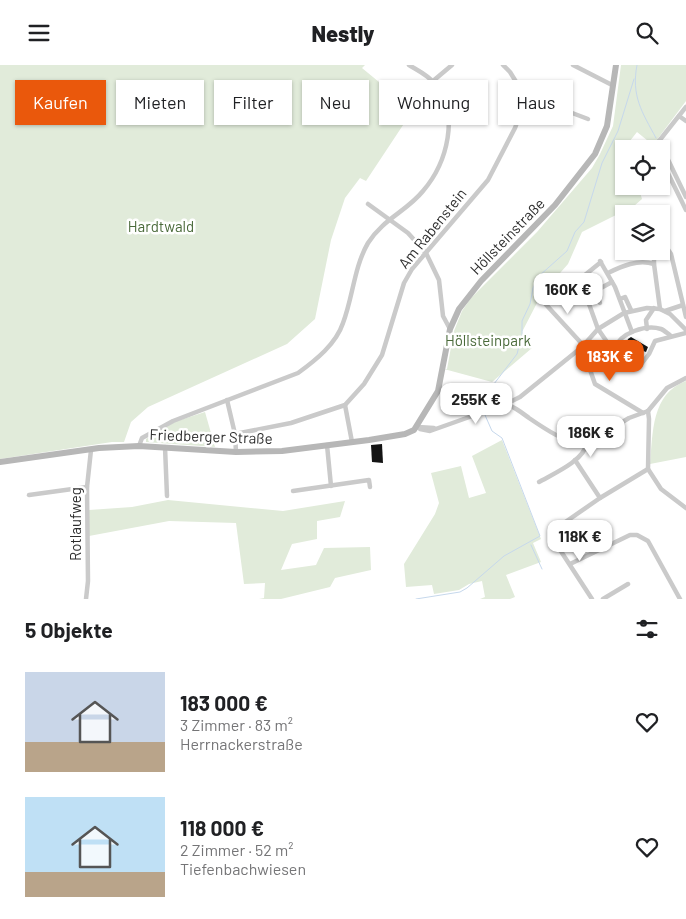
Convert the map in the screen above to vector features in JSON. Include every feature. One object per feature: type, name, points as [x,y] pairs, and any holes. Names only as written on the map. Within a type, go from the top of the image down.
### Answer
[{"type":"street","points":[[409,65],[432,80]]},
{"type":"street","points":[[434,80],[452,65]]},
{"type":"street","points":[[503,65],[514,80]]},
{"type":"street","points":[[573,65],[612,85]]},
{"type":"street","name":"Höllsteinstraße","points":[[418,427],[438,391],[450,329],[468,295],[555,205],[595,154],[607,126],[616,65]]},
{"type":"street","points":[[660,140],[686,107]]},
{"type":"street","points":[[573,113],[588,119]]},
{"type":"street","points":[[679,116],[686,121]]},
{"type":"street","points":[[139,446],[142,438],[173,421],[298,373],[324,352],[343,324],[359,261],[368,243],[388,220],[422,193],[443,159],[448,137],[448,125]]},
{"type":"street","name":"Am Rabenstein","points":[[235,435],[291,423],[344,405],[364,383],[382,355],[404,283],[412,269],[488,180],[516,125]]},
{"type":"street","points":[[670,164],[686,197]]},
{"type":"street","points":[[670,177],[686,210]]},
{"type":"street","points":[[368,205],[408,233],[426,253],[439,279],[443,317],[450,329]]},
{"type":"street","points":[[670,252],[686,317]]},
{"type":"street","points":[[632,332],[620,299],[600,261],[580,279],[598,329],[607,342],[615,348],[620,360],[627,365],[637,368],[649,354],[655,341],[686,331],[663,310],[654,260]]},
{"type":"street","points":[[608,273],[617,268],[644,261],[654,264]]},
{"type":"street","points":[[600,303],[598,298],[599,289],[612,282]]},
{"type":"street","points":[[540,297],[582,346],[595,385],[645,412],[649,419],[648,469],[665,492],[686,508]]},
{"type":"street","points":[[620,299],[625,297],[631,310]]},
{"type":"street","points":[[663,310],[683,305]]},
{"type":"street","points":[[647,329],[646,320],[654,308]]},
{"type":"street","name":"Friedberger Straße","points":[[0,461],[139,446],[236,452],[282,451],[405,434],[418,427],[438,428],[506,404],[520,397],[582,346],[598,329],[624,313],[631,310],[654,308],[663,310]]},
{"type":"street","points":[[615,348],[621,339],[637,329],[660,329],[671,336]]},
{"type":"street","points":[[506,404],[513,406],[546,428],[571,441],[586,444],[629,418],[645,412],[667,388],[686,378]]},
{"type":"street","points":[[519,410],[517,404],[520,397]]},
{"type":"street","points":[[227,400],[235,435],[236,452]]},
{"type":"street","points":[[344,405],[352,442]]},
{"type":"street","points":[[539,482],[575,460],[586,449],[586,444]]},
{"type":"street","points":[[327,445],[331,486]]},
{"type":"street","points":[[165,447],[166,496]]},
{"type":"street","name":"Rotlaufweg","points":[[86,599],[87,487],[91,450]]},
{"type":"street","points":[[575,460],[600,498]]},
{"type":"street","points":[[592,599],[551,536],[553,529],[648,469]]},
{"type":"street","points":[[293,491],[369,480],[370,487]]},
{"type":"street","points":[[29,495],[87,487]]},
{"type":"street","points":[[570,564],[630,535],[638,535],[648,541],[680,599]]},
{"type":"street","points":[[603,599],[628,584]]},
{"type":"green space","name":"Hardtwald","points":[[0,65],[365,65],[362,68],[379,82],[379,125],[403,125],[366,181],[360,178],[345,198],[331,240],[315,319],[287,344],[148,407],[131,422],[124,442],[112,442],[0,459]]},
{"type":"green space","name":"Höllsteinpark","points":[[621,65],[686,65],[686,101],[657,140],[647,140],[637,132],[631,140],[615,140],[615,195],[641,195],[642,199],[635,205],[615,205],[615,216],[582,232],[568,264],[538,301],[522,332],[532,348],[492,382],[444,369],[447,369],[454,331],[462,311],[471,298],[537,232],[592,168],[613,126]]},
{"type":"green space","points":[[686,381],[686,457],[650,464],[653,428],[660,405],[666,395]]},
{"type":"green space","points":[[205,412],[215,447],[146,442],[146,439],[174,422]]},
{"type":"green space","points":[[502,440],[541,539],[533,543],[541,562],[506,575],[515,597],[510,599],[480,599],[485,597],[482,581],[469,584],[459,590],[434,594],[432,585],[406,587],[404,564],[435,514],[439,503],[431,473],[461,466],[469,498],[486,493],[472,456]]},
{"type":"green space","points":[[168,500],[283,511],[345,501],[340,517],[317,521],[317,539],[292,544],[281,570],[316,565],[324,548],[370,547],[371,570],[335,578],[330,587],[281,599],[259,599],[264,598],[265,583],[244,584],[236,523],[169,521],[89,536],[89,510],[132,507]]},
{"type":"building","points":[[631,337],[648,347],[646,352],[638,349],[632,362],[623,357],[622,354],[628,339]]},
{"type":"building","points":[[382,444],[383,463],[372,462],[371,445]]},
{"type":"waterway","points":[[637,65],[635,86],[639,103],[656,138]]},
{"type":"waterway","points":[[483,408],[482,402],[487,393],[517,354],[522,335],[522,321],[539,276],[567,251],[575,232],[584,222],[602,163],[618,131],[634,79]]},
{"type":"waterway","points":[[416,599],[460,592],[504,556],[540,536],[502,438],[492,431],[485,415]]},
{"type":"waterway","points":[[531,545],[542,569]]}]
